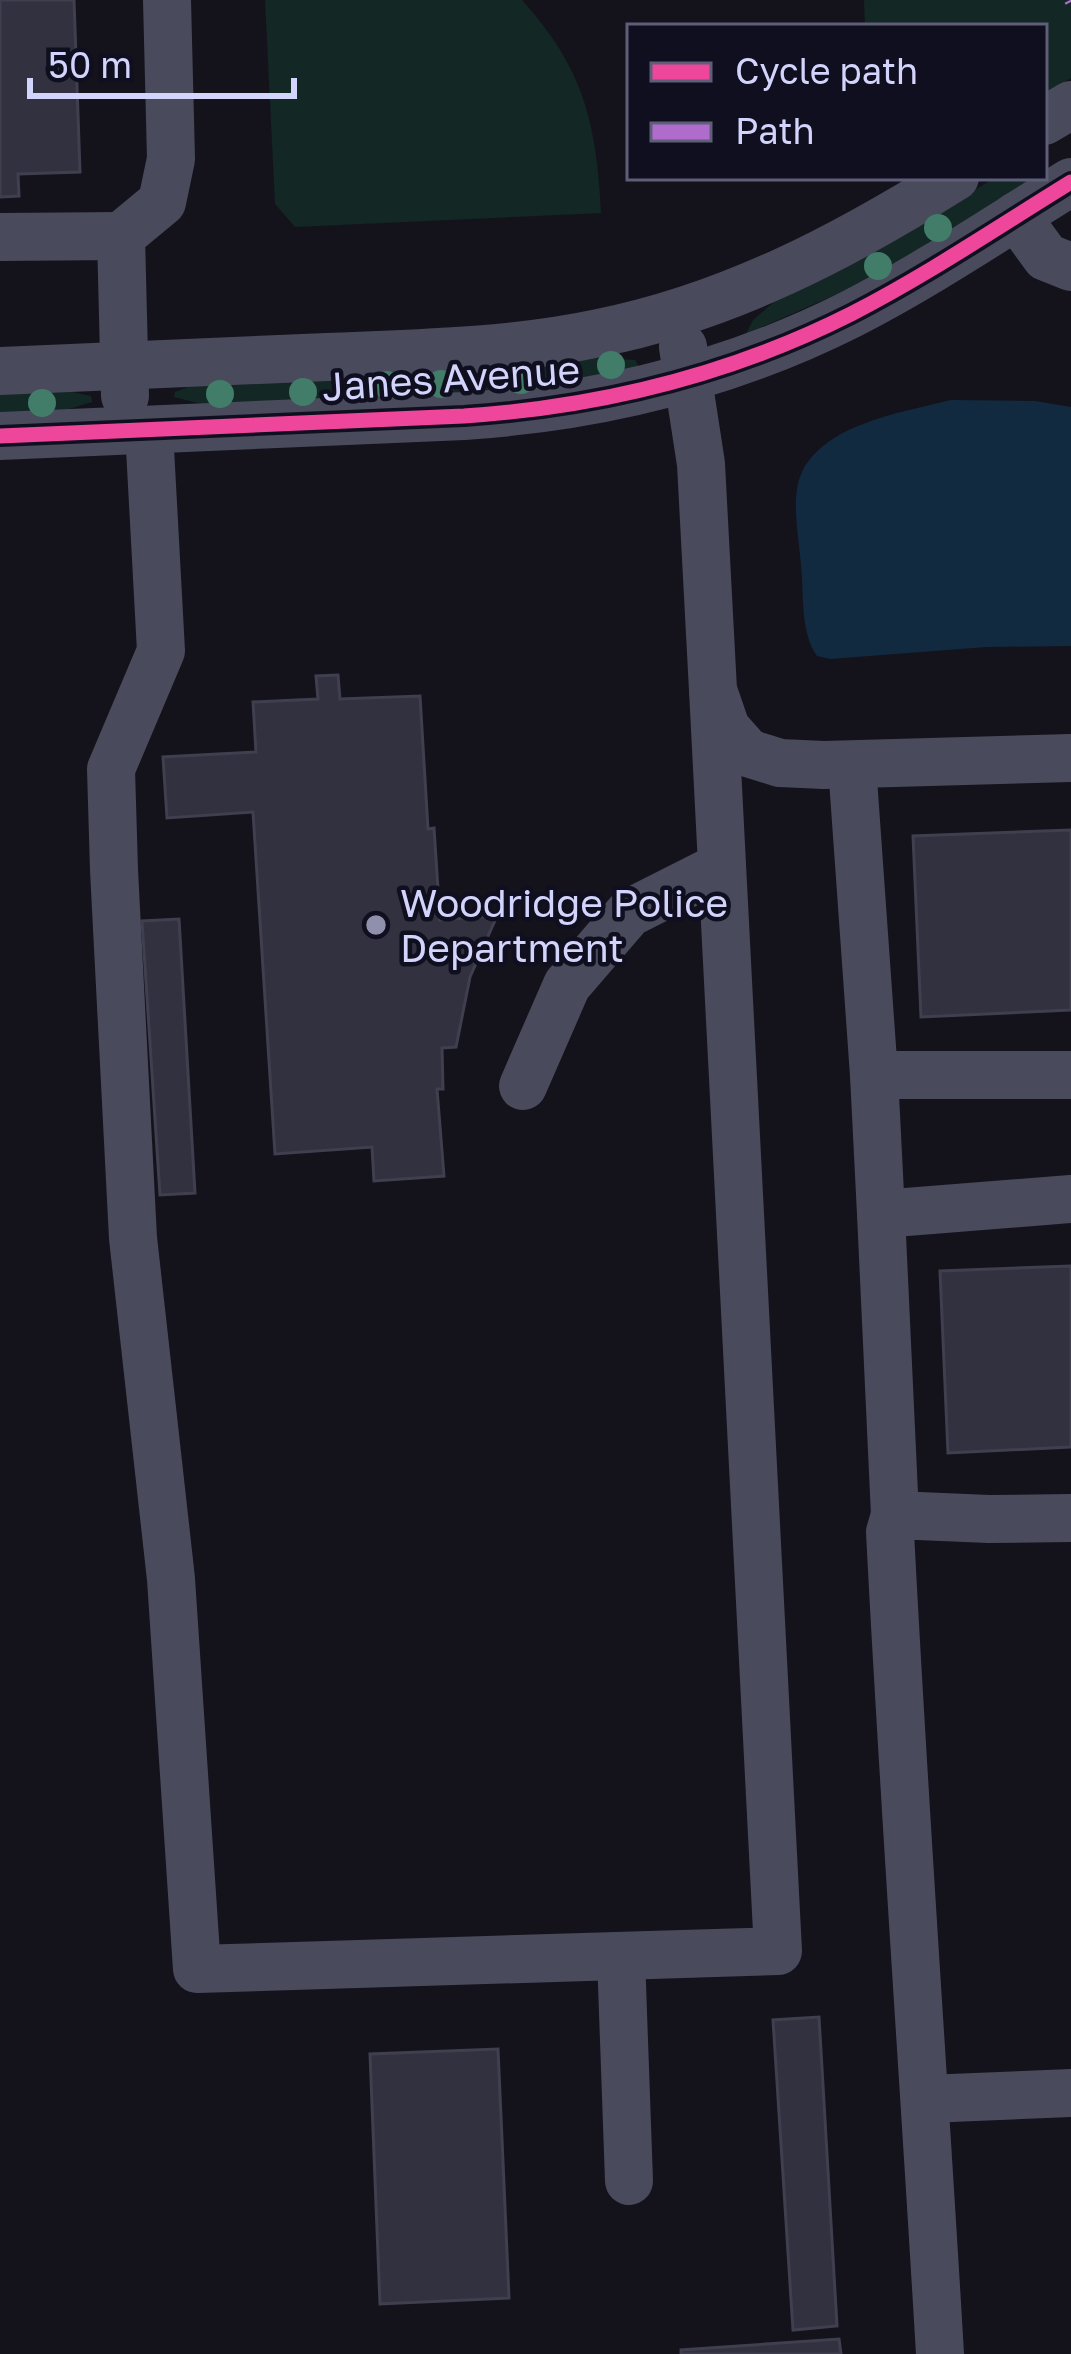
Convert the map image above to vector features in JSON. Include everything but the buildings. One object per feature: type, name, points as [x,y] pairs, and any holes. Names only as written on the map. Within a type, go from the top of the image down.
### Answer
[{"type":"street","points":[[0,237],[121,236],[163,202],[170,159],[167,0]]},
{"type":"street","name":"Janes Avenue","points":[[0,371],[531,345],[602,333],[676,313],[793,269],[950,180]]},
{"type":"street","name":"Janes Avenue","points":[[0,436],[536,411],[603,400],[690,377],[786,343],[852,313],[1071,182]]},
{"type":"street","points":[[1016,216],[1046,257],[1071,267]]},
{"type":"street","points":[[121,236],[124,365],[138,430],[161,651],[111,769],[114,870],[133,1238],[171,1580],[197,1969],[778,1951],[700,464],[690,377],[676,313]]},
{"type":"street","points":[[713,690],[726,728],[748,753],[780,763],[1071,758]]},
{"type":"street","points":[[852,764],[874,1075],[896,1515],[890,1532],[906,1859],[940,2354]]},
{"type":"street","points":[[523,1086],[567,985],[629,913],[722,866]]},
{"type":"street","points":[[874,1075],[1071,1075]]},
{"type":"street","points":[[881,1214],[1071,1199]]},
{"type":"street","points":[[896,1515],[1071,1518]]},
{"type":"street","points":[[621,1956],[629,2181]]},
{"type":"street","points":[[926,2099],[1071,2093]]},
{"type":"green space","points":[[265,0],[522,0],[560,50],[583,98],[595,151],[601,213],[295,227],[275,204]]},
{"type":"green space","points":[[864,0],[1071,0],[1071,78],[1047,92],[1047,24],[865,24]]},
{"type":"green space","points":[[991,180],[1034,180],[871,279],[746,334],[753,320],[776,300],[886,244]]},
{"type":"green space","points":[[584,357],[635,360],[638,365],[636,370],[492,392],[202,404],[174,397],[175,392],[196,384]]},
{"type":"green space","points":[[63,390],[91,396],[92,402],[62,411],[0,414],[0,392]]},
{"type":"water","points":[[951,400],[1035,401],[1071,407],[1071,646],[817,656],[804,612],[796,505],[802,472],[813,455],[847,431]]},
{"type":"cycle path","points":[[0,436],[464,416],[614,396],[711,371],[805,336],[935,267],[1071,182]]},
{"type":"place","name":"Woodridge Police Department","points":[[376,925]]}]
